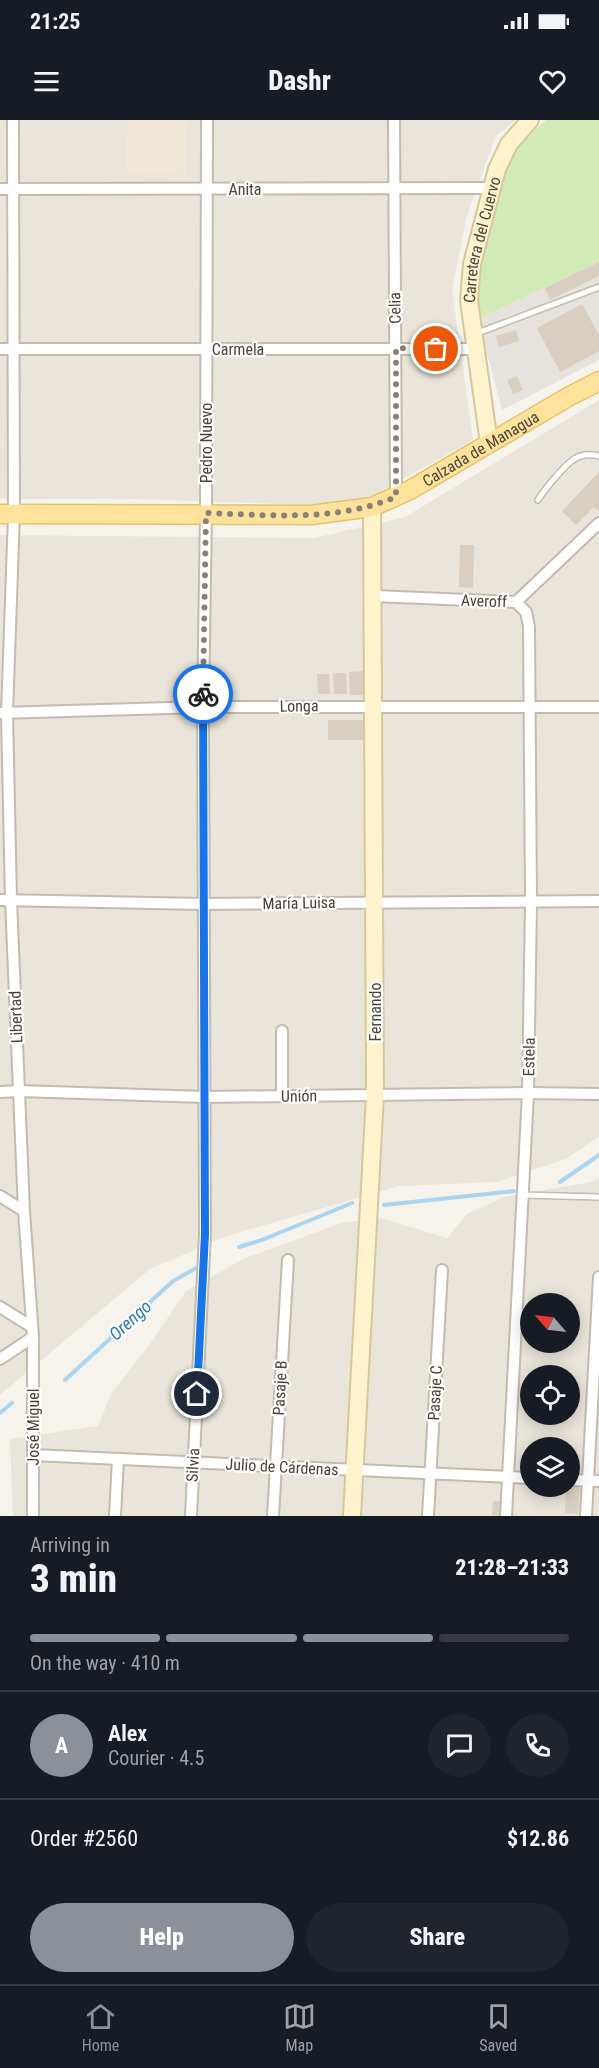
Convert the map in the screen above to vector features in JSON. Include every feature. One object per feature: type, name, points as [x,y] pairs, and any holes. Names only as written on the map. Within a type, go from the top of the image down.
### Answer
[{"type":"main road","name":"Calzada de Managua","points":[[7,514],[310,515],[372,507],[396,497],[599,381]]},
{"type":"street","name":"Libertad","points":[[13,120],[14,348],[7,514],[4,713],[6,900],[20,1090],[24,1211],[32,1332]]},
{"type":"street","name":"Pedro Nuevo","points":[[205,1234],[202,904],[207,120]]},
{"type":"street","name":"Celia","points":[[394,120],[396,497]]},
{"type":"street","name":"Carretera del Cuervo","points":[[489,443],[469,301],[472,264],[491,188],[509,144],[530,120]]},
{"type":"street","name":"Anita","points":[[0,189],[491,188]]},
{"type":"street","name":"Carmela","points":[[0,349],[396,348],[475,342]]},
{"type":"street","name":"Fernando","points":[[352,1516],[375,1095],[372,507]]},
{"type":"street","name":"Averoff","points":[[374,596],[516,602],[599,523]]},
{"type":"street","name":"Estela","points":[[506,1516],[524,1195],[531,902],[529,627],[526,612],[516,602]]},
{"type":"street","name":"Longa","points":[[4,713],[203,707],[599,707]]},
{"type":"street","name":"María Luisa","points":[[6,900],[202,904],[599,901]]},
{"type":"street","points":[[282,1031],[282,1096]]},
{"type":"street","name":"Unión","points":[[0,1092],[20,1090],[205,1097],[599,1094]]},
{"type":"street","points":[[0,1196],[24,1211]]},
{"type":"street","name":"Silvia","points":[[190,1516],[205,1234]]},
{"type":"street","name":"Pasaje B","points":[[273,1516],[288,1260]]},
{"type":"street","name":"Pasaje C","points":[[428,1516],[442,1270]]},
{"type":"street","points":[[586,1516],[593,1481],[599,1277]]},
{"type":"street","points":[[0,1306],[32,1332],[0,1359]]},
{"type":"street","name":"José Miguel","points":[[32,1332],[33,1516]]},
{"type":"street","name":"Julio de Cárdenas","points":[[33,1455],[520,1478]]},
{"type":"street","points":[[115,1516],[118,1459]]},
{"type":"lane","points":[[475,342],[599,287]]},
{"type":"lane","points":[[538,500],[544,490],[575,458],[590,454],[599,456]]},
{"type":"lane","points":[[524,1195],[599,1197]]},
{"type":"shaded area","points":[[0,120],[516,120],[495,137],[467,216],[452,289],[473,440],[373,496],[314,505],[137,499],[0,499]]},
{"type":"shaded area","points":[[127,120],[187,120],[186,175],[126,173]]},
{"type":"shaded area","points":[[599,262],[599,360],[502,410],[478,319]]},
{"type":"shaded area","points":[[599,400],[599,1137],[566,1159],[497,1182],[399,1186],[227,1236],[150,1269],[0,1395],[0,535],[314,538],[405,517]]},
{"type":"shaded area","points":[[599,1178],[599,1516],[13,1516],[10,1439],[98,1426],[111,1394],[150,1344],[186,1291],[243,1259],[341,1223],[381,1218],[447,1238],[467,1214],[504,1197],[591,1182]]},
{"type":"green space","points":[[546,120],[599,120],[599,262],[478,319],[474,281],[508,160],[520,143]]},
{"type":"building","points":[[599,262],[599,276],[550,300],[545,288]]},
{"type":"building","points":[[582,304],[599,335],[599,351],[560,372],[537,328]]},
{"type":"building","points":[[516,330],[519,341],[499,347],[496,336]]},
{"type":"building","points":[[517,376],[523,390],[513,394],[507,380]]},
{"type":"building","points":[[599,472],[599,511],[594,507],[576,525],[562,511]]},
{"type":"building","points":[[460,545],[474,545],[473,588],[459,587]]},
{"type":"building","points":[[363,671],[363,695],[350,695],[349,672]]},
{"type":"building","points":[[333,673],[346,673],[347,694],[334,694]]},
{"type":"building","points":[[317,674],[329,674],[330,694],[318,694]]},
{"type":"building","points":[[328,720],[366,720],[366,740],[328,740]]},
{"type":"building","points":[[566,1497],[579,1497],[578,1514],[565,1513]]},
{"type":"building","points":[[493,1501],[501,1501],[500,1516],[492,1515]]},
{"type":"waterway","name":"Orengo","points":[[560,1182],[599,1155]]},
{"type":"waterway","name":"Orengo","points":[[384,1205],[514,1191]]},
{"type":"waterway","name":"Orengo","points":[[239,1247],[262,1240],[352,1203]]},
{"type":"waterway","name":"Orengo","points":[[65,1380],[173,1281],[200,1266]]},
{"type":"waterway","name":"Orengo","points":[[0,1413],[12,1403]]},
{"type":"way so far","points":[[203,694],[206,513],[310,515],[372,507],[396,497],[396,348],[436,349]]},
{"type":"route","points":[[197,1394],[205,1234],[203,694]]}]
